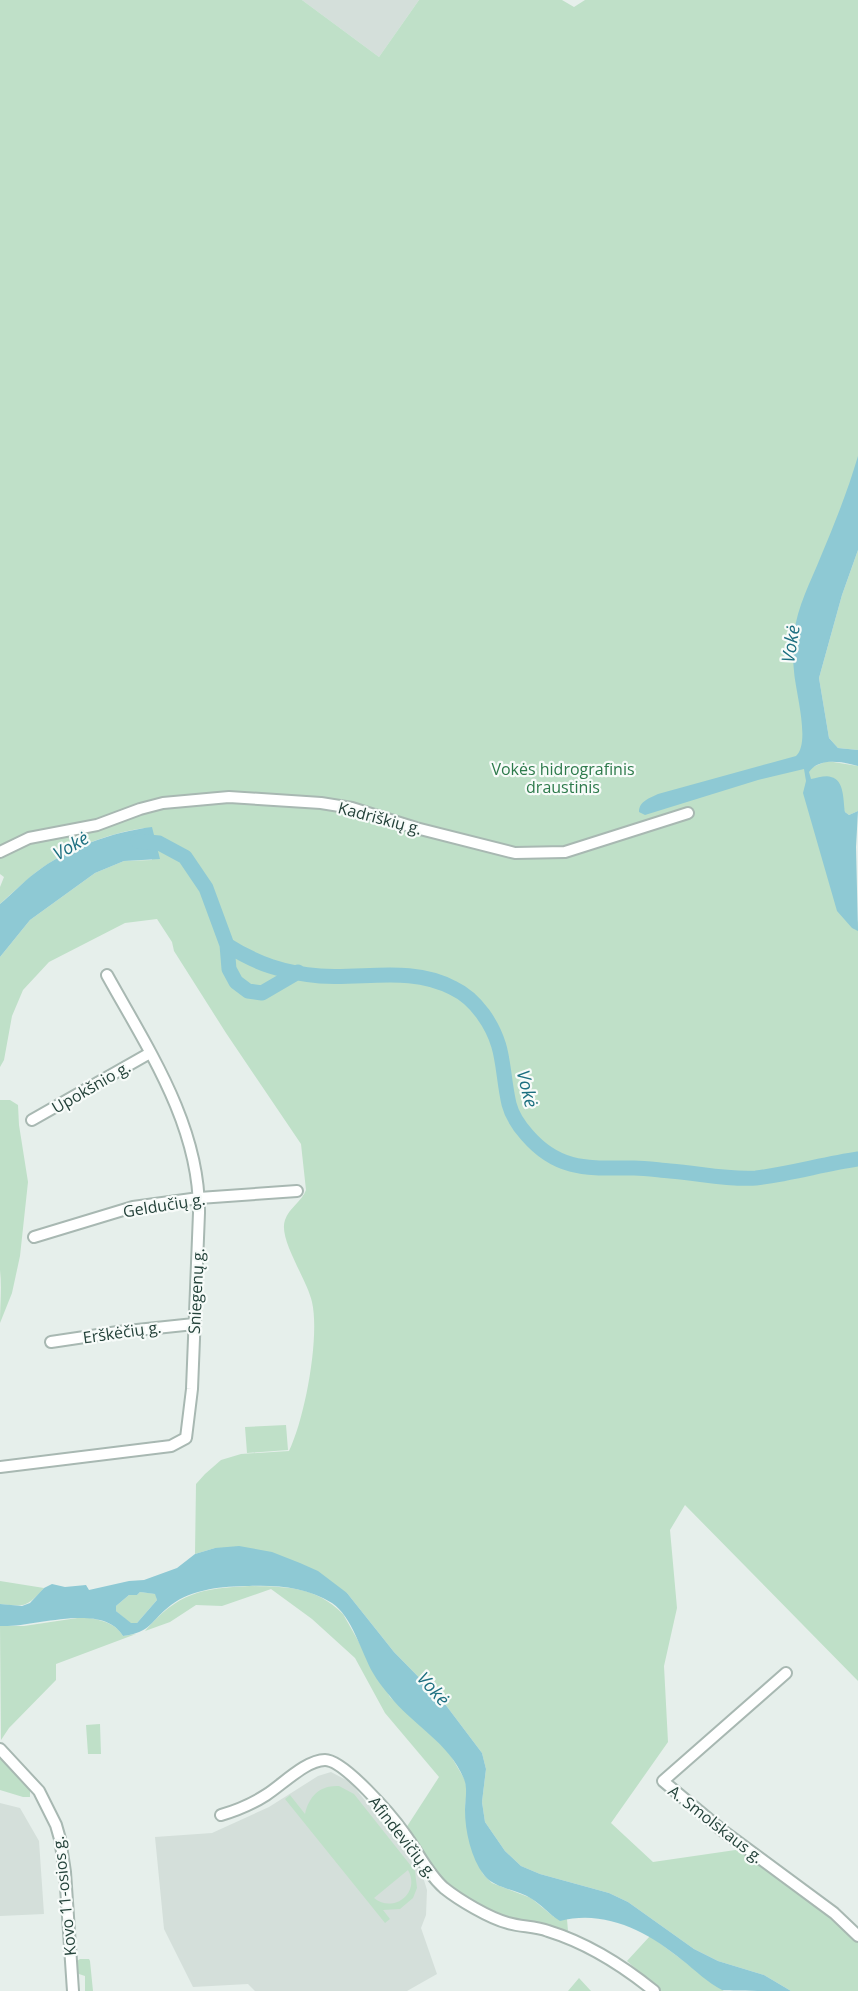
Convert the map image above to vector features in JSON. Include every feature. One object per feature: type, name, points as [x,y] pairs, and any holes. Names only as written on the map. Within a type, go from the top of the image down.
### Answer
[{"type":"street","name":"Kadriškių g.","points":[[0,852],[29,838],[98,825],[163,803],[210,798],[229,797],[321,803],[352,808],[416,828],[515,853],[565,852],[688,813]]},
{"type":"street","name":"Sniegenų g.","points":[[0,1467],[171,1446],[186,1438],[188,1429],[200,1198],[182,1120],[170,1091],[107,975]]},
{"type":"street","name":"Upokšnio g.","points":[[32,1120],[150,1053]]},
{"type":"street","name":"Geldučių g.","points":[[34,1237],[133,1207],[200,1198],[297,1191]]},
{"type":"street","name":"Erškėčių g.","points":[[51,1342],[194,1324]]},
{"type":"street","name":"A. Smolskaus g.","points":[[786,1673],[663,1782],[723,1831],[834,1913],[858,1936]]},
{"type":"street","name":"Kovo 11-osios g.","points":[[0,1749],[39,1791],[60,1839],[65,1872],[74,1991]]},
{"type":"street","name":"Afindevičių g.","points":[[221,1815],[241,1809],[268,1794],[305,1768],[320,1761],[333,1762],[350,1774],[370,1794],[404,1832],[435,1878],[449,1891],[495,1918],[508,1923],[547,1930],[618,1963],[654,1991]]},
{"type":"shaded area","points":[[302,0],[419,0],[379,57]]},
{"type":"shaded area","points":[[331,1772],[350,1782],[414,1861],[423,1877],[427,1890],[426,1915],[421,1928],[437,1974],[407,1991],[255,1991],[248,1984],[193,1987],[164,1929],[155,1837],[212,1833],[269,1807],[318,1776]]},
{"type":"shaded area","points":[[0,1803],[20,1808],[39,1841],[44,1914],[0,1916]]},
{"type":"green space","name":"Vokės hidrografinis draustinis","points":[[0,0],[302,0],[379,57],[419,0],[562,0],[574,7],[585,0],[858,0],[858,508],[802,639],[813,767],[827,761],[858,766],[858,811],[849,815],[845,812],[831,777],[815,779],[858,923],[858,1681],[685,1505],[670,1530],[677,1608],[664,1666],[668,1742],[611,1823],[653,1862],[756,1847],[833,1905],[858,1933],[858,1991],[791,1991],[764,1975],[718,1961],[694,1949],[628,1902],[609,1893],[540,1874],[521,1866],[505,1851],[485,1822],[482,1802],[486,1769],[482,1753],[445,1704],[394,1652],[347,1593],[215,1548],[195,1554],[196,1484],[221,1460],[241,1454],[289,1451],[300,1419],[310,1377],[314,1317],[309,1293],[289,1248],[284,1228],[287,1216],[306,1190],[301,1144],[226,1033],[174,951],[172,942],[157,919],[125,923],[49,962],[23,990],[12,1016],[4,1060],[0,1067],[0,957],[30,920],[95,873],[124,861],[152,860],[145,828],[102,838],[46,865],[0,904],[0,887],[4,877],[0,874]]},
{"type":"green space","points":[[858,550],[858,750],[838,748],[829,738],[819,678],[842,595]]},
{"type":"green space","points":[[0,1100],[10,1100],[18,1105],[28,1182],[20,1256],[12,1293],[0,1323],[1,1290]]},
{"type":"green space","points":[[286,1425],[288,1450],[247,1453],[245,1427]]},
{"type":"green space","points":[[0,1581],[44,1588],[25,1604],[0,1604]]},
{"type":"green space","points":[[250,1586],[288,1588],[311,1593],[322,1598],[343,1614],[390,1697],[448,1751],[465,1780],[467,1791],[465,1807],[470,1841],[483,1874],[492,1883],[531,1898],[554,1917],[567,1919],[568,1931],[499,1917],[450,1887],[436,1873],[406,1828],[439,1777],[385,1713],[355,1658],[312,1619],[271,1589],[222,1606],[196,1605],[170,1622],[145,1631],[168,1608],[192,1595],[204,1591]]},
{"type":"green space","points":[[140,1592],[156,1594],[157,1600],[137,1623],[131,1624],[116,1611],[116,1606],[129,1595],[137,1595]]},
{"type":"green space","points":[[84,1617],[111,1625],[123,1636],[136,1634],[56,1664],[56,1680],[9,1728],[1,1740],[0,1626],[24,1626]]},
{"type":"green space","points":[[100,1724],[101,1754],[88,1754],[86,1725]]},
{"type":"green space","points":[[0,1756],[30,1789],[30,1797],[0,1790]]},
{"type":"green space","points":[[332,1786],[339,1786],[354,1794],[415,1871],[417,1888],[413,1898],[400,1909],[383,1910],[390,1919],[385,1923],[285,1799],[290,1795],[305,1814],[309,1802],[316,1793]],"holes":[[[408,1870],[411,1886],[403,1899],[389,1904],[374,1898]]]},
{"type":"green space","points":[[650,1936],[724,1991],[661,1991],[627,1961]]},
{"type":"green space","points":[[80,1959],[90,1961],[93,1991],[85,1991],[85,1976],[76,1973],[75,1962]]},
{"type":"green space","points":[[579,1978],[591,1991],[568,1991]]},
{"type":"water","points":[[858,456],[858,550],[842,595],[819,678],[829,738],[838,748],[858,750],[858,766],[825,762],[813,767],[809,772],[811,779],[827,776],[836,779],[841,787],[845,812],[849,815],[858,811],[856,847],[858,931],[852,928],[837,911],[803,793],[806,781],[804,769],[758,780],[645,815],[639,812],[639,808],[648,799],[658,794],[796,756],[802,740],[802,728],[793,658],[796,624],[801,604],[841,506]]},
{"type":"water","points":[[152,827],[160,859],[124,861],[95,873],[30,920],[0,957],[0,904],[26,880],[61,856],[90,842]]},
{"type":"water","points":[[239,1546],[272,1552],[318,1571],[347,1593],[394,1652],[445,1704],[482,1753],[486,1769],[482,1802],[485,1822],[505,1851],[521,1866],[540,1874],[609,1893],[628,1902],[694,1949],[718,1961],[764,1975],[791,1991],[722,1990],[655,1940],[640,1932],[593,1918],[560,1921],[532,1899],[489,1880],[479,1868],[470,1844],[465,1818],[466,1787],[457,1766],[440,1744],[398,1706],[385,1690],[373,1673],[345,1616],[332,1603],[312,1593],[281,1587],[260,1586],[208,1589],[188,1595],[171,1605],[140,1632],[123,1636],[113,1626],[100,1620],[84,1618],[0,1626],[0,1604],[22,1606],[30,1603],[44,1588],[52,1584],[65,1587],[86,1585],[89,1590],[144,1580],[177,1568],[195,1554],[215,1548]],"holes":[[[140,1592],[155,1594],[157,1600],[137,1623],[131,1623],[116,1611],[116,1606],[129,1595],[137,1595]]]},
{"type":"waterway","name":"Vokė","points":[[138,841],[159,843],[185,857],[206,888],[227,945],[229,969],[236,982],[248,991],[262,993],[298,972]]},
{"type":"waterway","name":"Vokė","points":[[227,945],[260,962],[294,973],[320,976],[405,975],[437,981],[462,993],[480,1010],[496,1037],[502,1058],[509,1104],[516,1121],[539,1147],[563,1162],[589,1167],[643,1168],[724,1177],[756,1178],[858,1159]]}]
